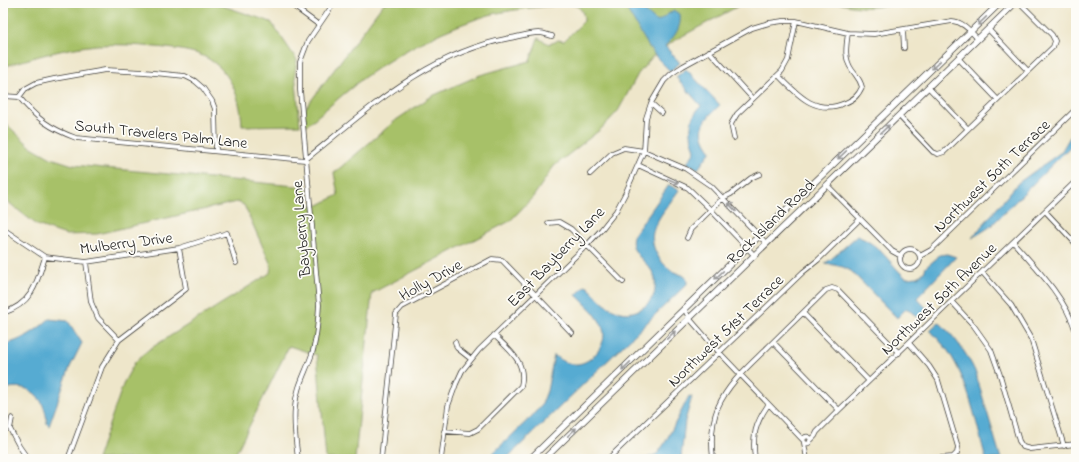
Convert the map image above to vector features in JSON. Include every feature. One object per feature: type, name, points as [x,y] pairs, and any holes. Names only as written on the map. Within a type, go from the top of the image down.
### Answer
[{"type":"main road","name":"Rock Island Road","points":[[530,459],[758,236],[1000,3]]},
{"type":"main road","name":"Rock Island Road","points":[[544,459],[1015,3]]},
{"type":"street","points":[[289,3],[319,25]]},
{"type":"street","name":"Bayberry Lane","points":[[298,459],[295,434],[295,407],[299,386],[311,356],[317,334],[319,306],[305,160],[300,90],[300,62],[308,41],[334,3]]},
{"type":"street","points":[[899,116],[933,152],[938,154],[944,152],[1053,47],[1055,41],[1052,36],[1020,3]]},
{"type":"street","name":"East Bayberry Lane","points":[[441,459],[448,406],[456,384],[471,359],[535,294],[602,230],[616,211],[644,151],[646,118],[651,103],[658,90],[671,74],[709,51],[752,28],[783,21],[796,21],[848,33],[874,34],[958,21],[978,39]]},
{"type":"street","points":[[734,138],[731,124],[737,114],[752,98],[778,75],[788,60],[796,21]]},
{"type":"street","points":[[988,29],[1028,71]]},
{"type":"street","points":[[903,30],[904,48]]},
{"type":"street","points":[[305,160],[397,87],[420,72],[467,50],[501,40],[540,33],[552,36]]},
{"type":"street","points":[[778,75],[797,95],[810,103],[830,107],[840,106],[852,100],[858,95],[862,87],[860,79],[847,63],[845,49],[848,33]]},
{"type":"street","points":[[709,51],[752,98]]},
{"type":"street","points":[[958,58],[998,100]]},
{"type":"street","points":[[3,96],[19,97],[25,89],[36,83],[54,78],[104,70],[185,76],[204,88],[212,100],[215,109],[216,151]]},
{"type":"street","points":[[928,87],[968,129]]},
{"type":"street","name":"South Travelers Palm Lane","points":[[19,97],[43,122],[57,131],[76,138],[305,160]]},
{"type":"street","points":[[651,103],[662,113]]},
{"type":"street","name":"Northwest 50th Terrace","points":[[920,256],[931,250],[1076,109]]},
{"type":"street","points":[[590,174],[612,153],[624,148],[644,151],[686,169],[711,186],[766,243]]},
{"type":"street","points":[[638,165],[688,188],[754,255]]},
{"type":"street","points":[[687,238],[691,229],[723,198],[731,194],[751,178],[760,174]]},
{"type":"street","name":"Northwest 50th Avenue","points":[[807,440],[1076,182]]},
{"type":"street","points":[[827,185],[892,251],[901,256]]},
{"type":"street","points":[[1045,211],[1076,244]]},
{"type":"street","name":"Northwest 51st Terrace","points":[[608,459],[860,219]]},
{"type":"street","points":[[548,223],[559,222],[571,229],[623,282]]},
{"type":"street","name":"Mulberry Drive","points":[[3,229],[45,257],[86,262],[179,248],[227,233],[236,263]]},
{"type":"street","points":[[1013,242],[1045,277],[1062,302],[1076,332]]},
{"type":"street","points":[[68,459],[102,367],[118,340],[186,289],[179,248]]},
{"type":"street","points":[[912,249],[917,251],[920,256],[918,265],[915,267],[909,268],[901,262],[901,256],[906,250],[912,249]]},
{"type":"street","points":[[3,313],[10,311],[23,303],[31,294],[36,285],[45,257]]},
{"type":"street","name":"Holly Drive","points":[[381,459],[396,314],[402,307],[492,259],[502,260],[572,333]]},
{"type":"street","points":[[86,262],[91,302],[98,318],[118,340]]},
{"type":"street","points":[[982,272],[1011,305],[1031,340],[1064,446]]},
{"type":"street","points":[[713,459],[713,423],[726,391],[739,375],[826,290],[832,288],[838,290],[899,353]]},
{"type":"street","points":[[952,302],[974,326],[990,350],[1000,374],[1019,441],[1023,447],[1030,449],[1076,444]]},
{"type":"street","points":[[684,308],[689,318],[739,375],[796,433],[807,440],[806,449],[808,459]]},
{"type":"street","points":[[802,313],[869,381]]},
{"type":"street","points":[[444,431],[470,433],[478,429],[521,386],[523,378],[522,367],[517,359],[494,335]]},
{"type":"street","points":[[455,342],[456,348],[471,359]]},
{"type":"street","points":[[773,342],[839,410]]},
{"type":"street","points":[[909,343],[929,366],[938,380],[958,447],[957,453],[953,457],[929,459]]},
{"type":"street","points":[[755,459],[753,444],[754,433],[759,417],[768,405]]},
{"type":"street","points":[[12,418],[10,429],[28,459]]},
{"type":"green space","points":[[3,3],[214,3],[271,22],[297,60],[295,72],[300,125],[242,126],[239,102],[235,90],[222,70],[214,62],[203,56],[186,51],[141,46],[97,45],[50,53],[3,67]]},
{"type":"green space","points":[[384,3],[744,3],[675,40],[653,56],[638,74],[618,111],[601,129],[554,166],[533,197],[510,221],[372,293],[355,459],[326,459],[317,355],[289,346],[233,459],[97,459],[124,382],[135,362],[148,350],[270,273],[271,265],[244,205],[237,202],[97,234],[66,235],[37,225],[3,198],[3,121],[30,146],[51,158],[73,165],[306,187],[308,207],[319,205],[338,195],[334,173],[396,120],[432,96],[480,75],[530,61],[538,38],[549,44],[558,40],[564,41],[584,21],[583,14],[577,6],[567,4],[497,13],[457,26],[412,47],[366,76],[306,126],[304,110]]},
{"type":"green space","points":[[838,3],[906,3],[880,7],[855,7]]},
{"type":"water","points":[[623,3],[637,3],[657,22],[674,11],[680,14],[679,28],[665,46],[680,63],[670,71],[657,58]]},
{"type":"water","points":[[686,69],[720,105],[709,116],[703,126],[703,137],[711,151],[698,169],[687,163],[695,150],[691,132],[692,121],[701,106],[676,77]]},
{"type":"water","points":[[1076,133],[1076,141],[990,227],[972,238],[1018,183],[1061,152],[1070,137]]},
{"type":"water","points":[[669,185],[679,190],[657,222],[652,238],[660,260],[668,268],[685,277],[687,284],[506,459],[487,459],[532,416],[542,404],[547,391],[554,355],[568,363],[579,364],[586,362],[600,348],[604,335],[601,324],[591,310],[576,295],[585,286],[588,287],[606,305],[613,309],[627,313],[639,310],[646,306],[654,295],[655,278],[648,266],[634,250],[632,244],[633,236]]},
{"type":"water","points":[[857,236],[879,249],[906,278],[918,277],[939,255],[947,254],[956,257],[917,298],[930,312],[921,321],[908,309],[906,309],[897,318],[851,271],[843,267],[825,263]]},
{"type":"water","points":[[49,319],[68,321],[82,343],[70,367],[49,426],[47,424],[46,415],[41,401],[35,394],[28,389],[14,387],[3,389],[3,345],[28,335]]},
{"type":"water","points":[[939,322],[950,333],[968,357],[975,371],[1001,459],[986,459],[967,389],[948,351],[930,330]]},
{"type":"water","points":[[689,396],[692,397],[685,421],[681,458],[645,459],[657,454],[665,443]]}]
